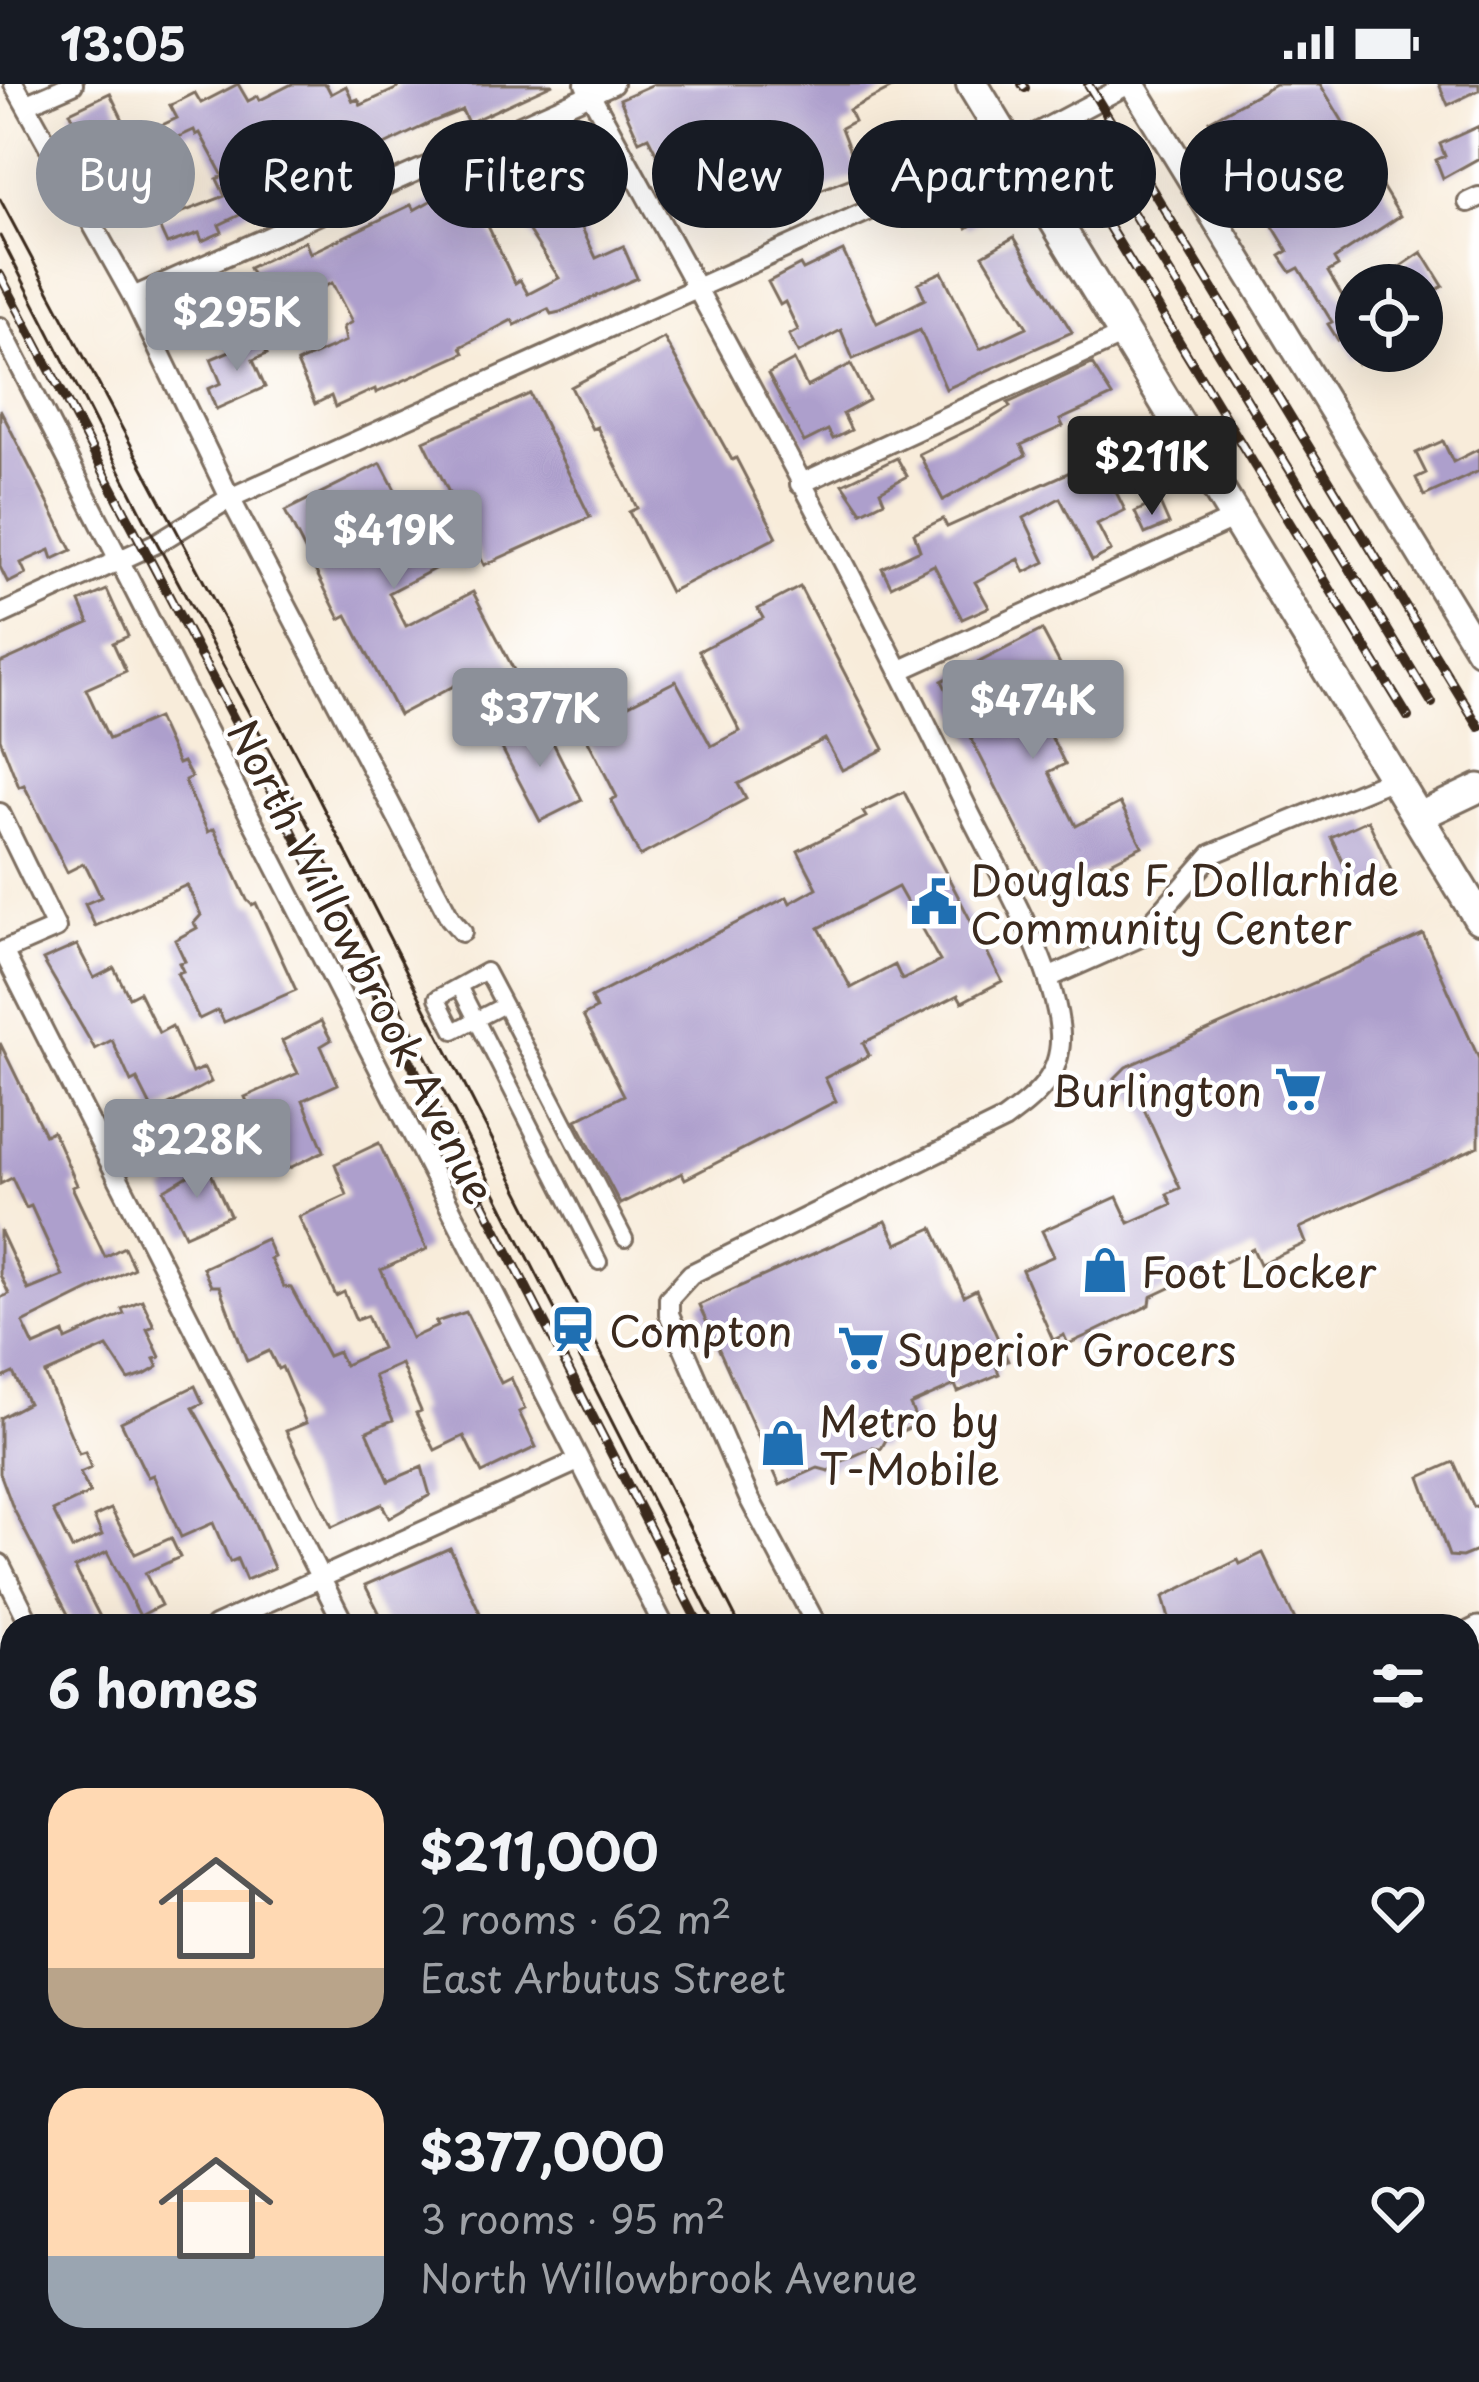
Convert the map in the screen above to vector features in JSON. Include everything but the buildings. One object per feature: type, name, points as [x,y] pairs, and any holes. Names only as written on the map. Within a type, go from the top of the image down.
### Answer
[{"type":"main road","points":[[972,84],[994,120]]},
{"type":"main road","points":[[1060,228],[1479,918]]},
{"type":"main road","points":[[1418,817],[1479,788]]},
{"type":"street","points":[[14,84],[133,297],[230,498],[450,919],[462,932]]},
{"type":"street","points":[[27,104],[73,84]]},
{"type":"street","points":[[133,297],[588,89],[613,84]]},
{"type":"street","points":[[1061,120],[1130,84],[1479,651]]},
{"type":"street","points":[[588,89],[901,670],[1048,978],[1060,1036],[1058,1064],[1041,1092],[1004,1120],[691,1274],[669,1298],[669,1314],[749,1498],[811,1614]]},
{"type":"street","points":[[0,615],[176,533],[230,498],[848,218]]},
{"type":"street","name":"North Willowbrook Avenue","points":[[0,327],[658,1614]]},
{"type":"street","points":[[800,484],[1125,334]]},
{"type":"street","points":[[901,670],[1235,518]]},
{"type":"street","points":[[1048,978],[1138,938],[1212,854],[1395,778]]},
{"type":"street","points":[[0,813],[8,849],[56,928],[2,951],[338,1614]]},
{"type":"street","points":[[503,1005],[454,1031],[436,998],[485,971],[503,1005],[625,1239]]},
{"type":"street","points":[[459,986],[599,1262]]},
{"type":"street","points":[[241,1614],[578,1461]]},
{"type":"street","points":[[0,1564],[25,1614]]},
{"type":"tram line","points":[[0,199],[302,766],[734,1614]]},
{"type":"tram line","points":[[0,236],[283,776],[710,1614]]},
{"type":"railway","points":[[1022,84],[1025,88]]},
{"type":"railway","points":[[1088,84],[1479,727]]},
{"type":"railway","points":[[1110,228],[1408,717]]},
{"type":"railway","points":[[1142,228],[1432,703]]},
{"type":"railway","points":[[0,275],[269,786],[694,1614]]},
{"type":"place","name":"Douglas F. Dollarhide Community Center","points":[[934,902]]},
{"type":"place","name":"Burlington","points":[[1298,1089]]},
{"type":"place","name":"Foot Locker","points":[[1105,1270]]},
{"type":"place","name":"Compton","points":[[573,1329]]},
{"type":"place","name":"Superior Grocers","points":[[861,1348]]},
{"type":"place","name":"Metro by T-Mobile","points":[[783,1443]]}]
